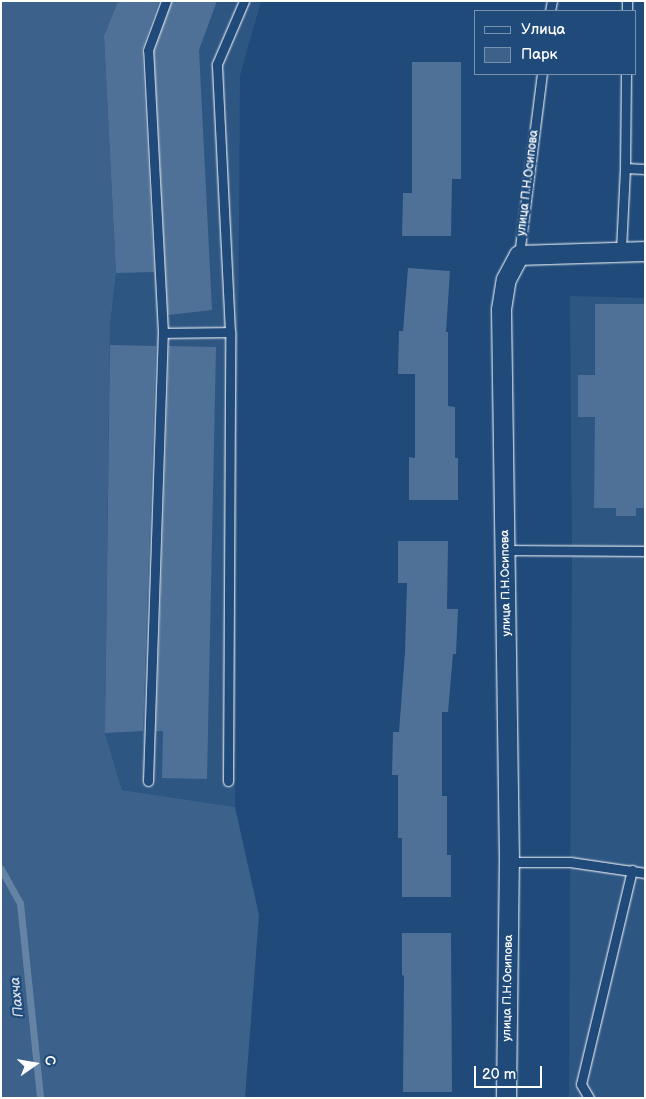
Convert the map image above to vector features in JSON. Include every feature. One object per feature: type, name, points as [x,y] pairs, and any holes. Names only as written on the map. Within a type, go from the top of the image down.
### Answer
[{"type":"street","points":[[519,255],[621,250],[645,251]]},
{"type":"street","name":"улица П.Н.Осипова","points":[[506,1098],[509,862],[506,550],[501,309],[506,279],[519,255]]},
{"type":"lane","points":[[148,781],[163,332],[148,50],[166,1]]},
{"type":"lane","points":[[228,781],[230,332],[217,64],[244,1]]},
{"type":"lane","name":"улица П.Н.Осипова","points":[[519,255],[542,75]]},
{"type":"lane","points":[[621,250],[625,168],[626,75]]},
{"type":"lane","points":[[625,168],[645,169]]},
{"type":"lane","points":[[163,332],[230,332]]},
{"type":"lane","points":[[506,550],[645,551]]},
{"type":"lane","points":[[509,862],[570,862],[645,873]]},
{"type":"lane","points":[[589,1098],[581,1084],[632,870]]},
{"type":"shaded area","points":[[118,1],[261,1],[240,76],[235,807],[122,790],[105,733],[110,327],[116,273],[104,36]]},
{"type":"shaded area","points":[[570,296],[645,298],[645,1098],[569,1098],[572,551]]},
{"type":"green space","points":[[1,1],[118,1],[104,36],[116,273],[110,327],[105,733],[122,790],[235,807],[259,915],[245,1098],[1,1098]]},
{"type":"building","points":[[118,1],[159,1],[142,50],[154,272],[116,273],[104,36]]},
{"type":"building","points":[[172,1],[217,1],[199,50],[212,310],[168,315],[154,51]]},
{"type":"building","points":[[412,62],[461,62],[461,179],[452,179],[451,236],[402,236],[403,193],[412,193]]},
{"type":"building","points":[[408,268],[450,271],[446,332],[448,332],[448,406],[455,407],[455,458],[458,458],[458,500],[409,500],[409,457],[415,458],[415,374],[398,374],[399,331],[403,331]]},
{"type":"building","points":[[595,304],[644,304],[645,490],[644,508],[636,508],[636,516],[616,516],[616,508],[594,508],[595,417],[578,417],[578,375],[595,375]]},
{"type":"building","points":[[110,345],[156,346],[143,731],[105,733]]},
{"type":"building","points":[[169,346],[216,347],[207,779],[162,778],[163,731],[156,731]]},
{"type":"building","points":[[398,541],[448,541],[447,609],[458,609],[456,654],[453,654],[448,712],[442,712],[442,796],[447,796],[447,855],[451,855],[451,897],[402,897],[402,838],[398,838],[398,775],[392,775],[393,732],[399,732],[405,652],[407,583],[398,583]]},
{"type":"building","points":[[402,933],[451,933],[452,1092],[403,1092],[404,976],[402,975]]},
{"type":"waterway","name":"Пахча","points":[[1,869],[20,903],[40,1098]]}]
